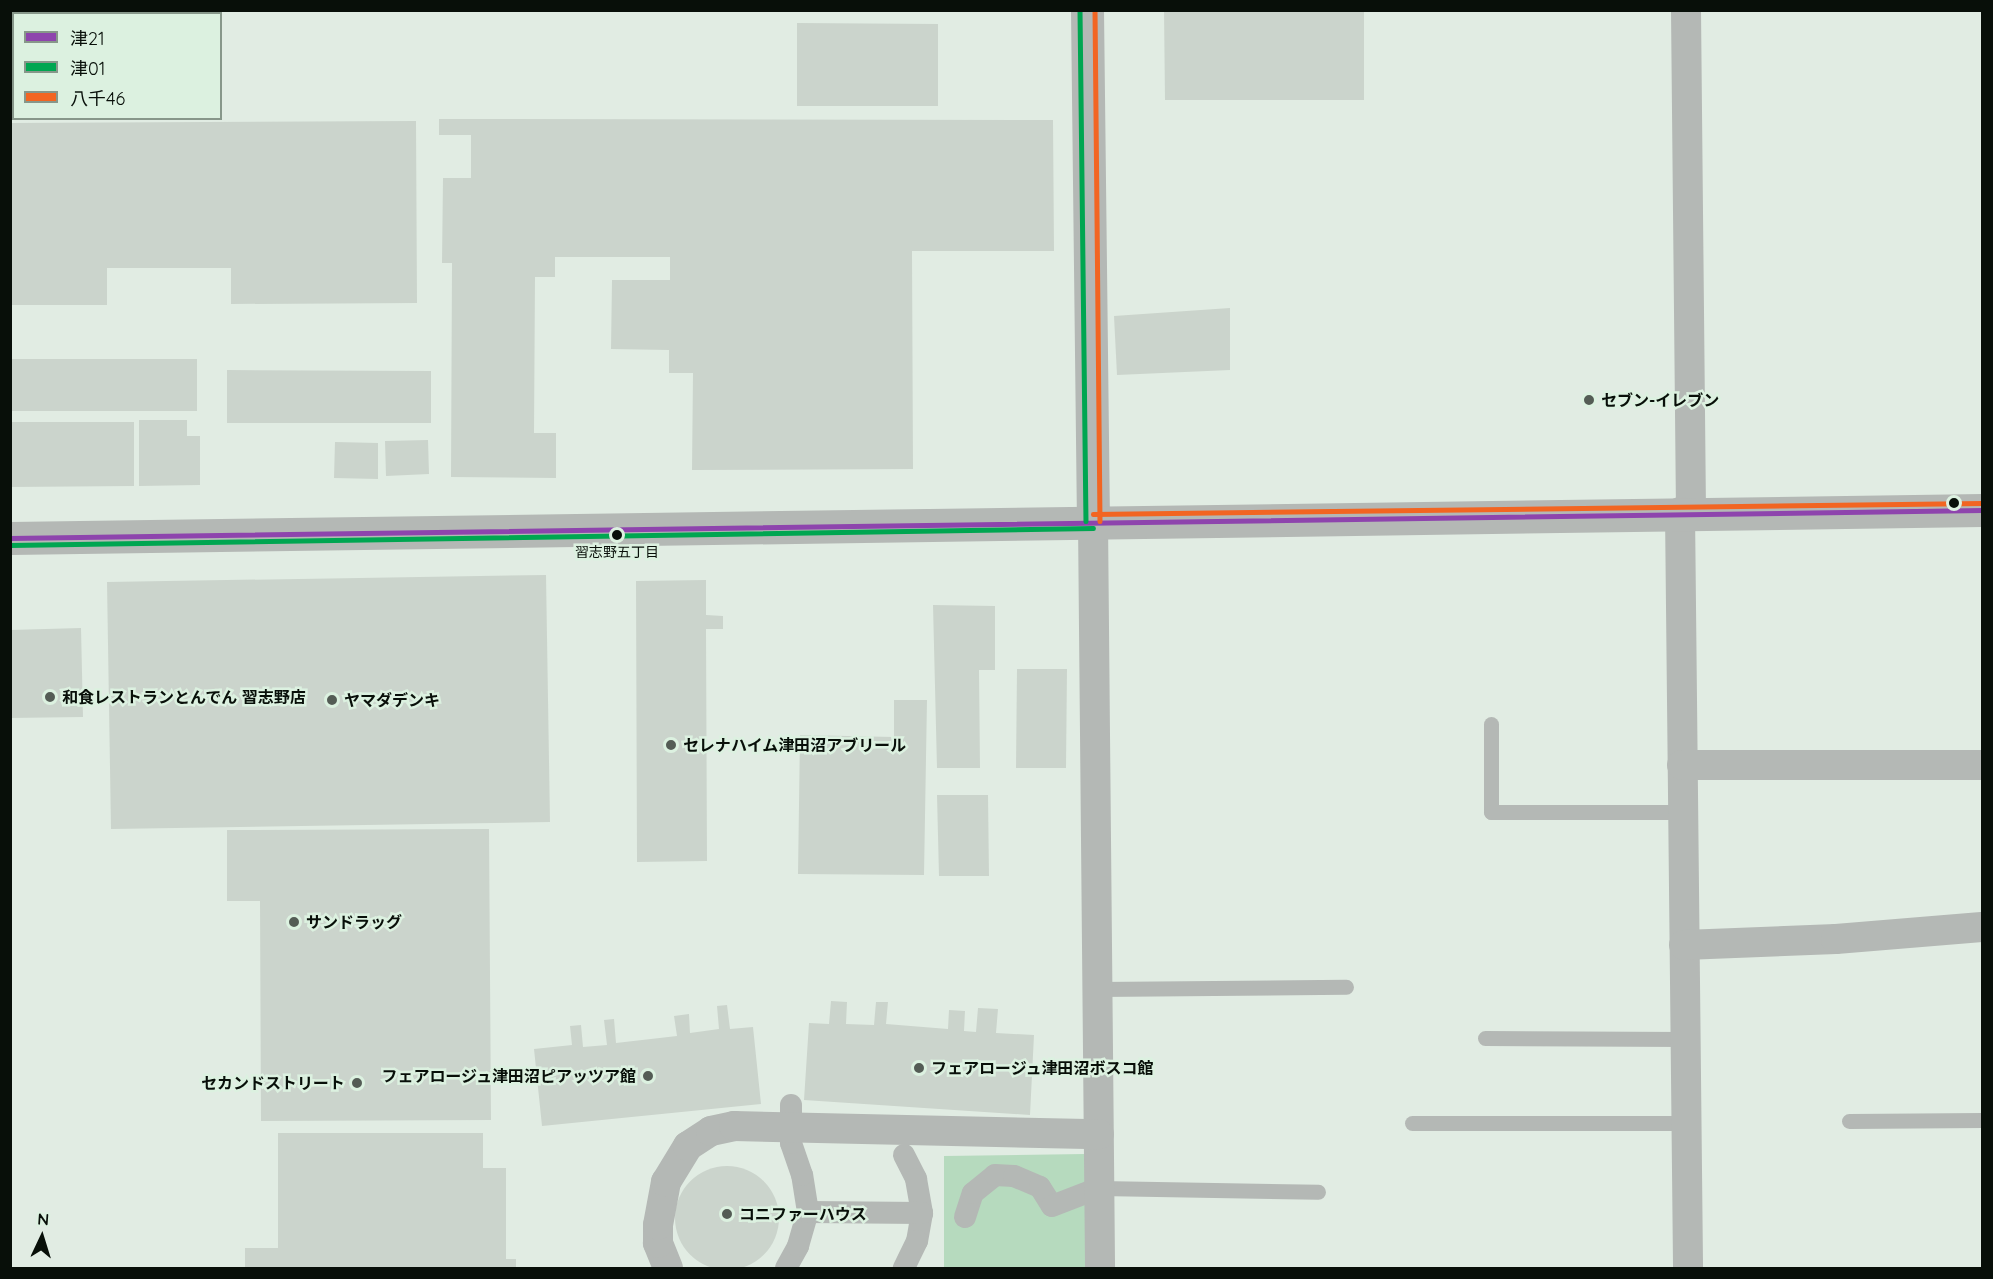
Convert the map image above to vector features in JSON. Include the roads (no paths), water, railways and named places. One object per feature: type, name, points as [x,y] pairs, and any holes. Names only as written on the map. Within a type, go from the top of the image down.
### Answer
[{"type":"street","points":[[1087,10],[1100,1269]]},
{"type":"street","points":[[1686,10],[1682,812],[1688,1269]]},
{"type":"street","points":[[10,538],[1685,512],[1983,510]]},
{"type":"street","points":[[1682,765],[1983,765]]},
{"type":"street","points":[[1684,945],[1836,939],[1983,927]]},
{"type":"street","points":[[786,1269],[798,1246],[808,1212],[802,1175],[790,1143],[791,1105]]},
{"type":"street","points":[[668,1269],[658,1243],[658,1225],[666,1182],[688,1146],[711,1131],[734,1126],[1099,1134]]},
{"type":"street","points":[[904,1155],[916,1179],[922,1213],[917,1241],[904,1269]]},
{"type":"street","points":[[965,1217],[973,1193],[995,1176],[1014,1176],[1040,1187],[1052,1206],[1099,1188]]},
{"type":"street","points":[[808,1212],[922,1213]]},
{"type":"lane","points":[[1491,724],[1491,812],[1682,812]]},
{"type":"lane","points":[[1098,989],[1346,987]]},
{"type":"lane","points":[[1485,1038],[1685,1039]]},
{"type":"lane","points":[[1849,1121],[1983,1120]]},
{"type":"lane","points":[[1413,1122],[1686,1123]]},
{"type":"lane","points":[[1099,1188],[1318,1192]]},
{"type":"place","name":"セブン-イレブン","points":[[1589,400]]},
{"type":"place","name":"習志野五丁目","points":[[617,535]]},
{"type":"place","name":"和食レストランとんでん 習志野店","points":[[50,697]]},
{"type":"place","name":"ヤマダデンキ","points":[[332,700]]},
{"type":"place","name":"セレナハイム津田沼アブリール","points":[[671,745]]},
{"type":"place","name":"サンドラッグ","points":[[294,922]]},
{"type":"place","name":"フェアロージュ津田沼ボスコ館","points":[[919,1068]]},
{"type":"place","name":"フェアロージュ津田沼ピアッツア館","points":[[648,1076]]},
{"type":"place","name":"セカンドストリート","points":[[357,1083]]},
{"type":"place","name":"コニファーハウス","points":[[727,1214]]}]
